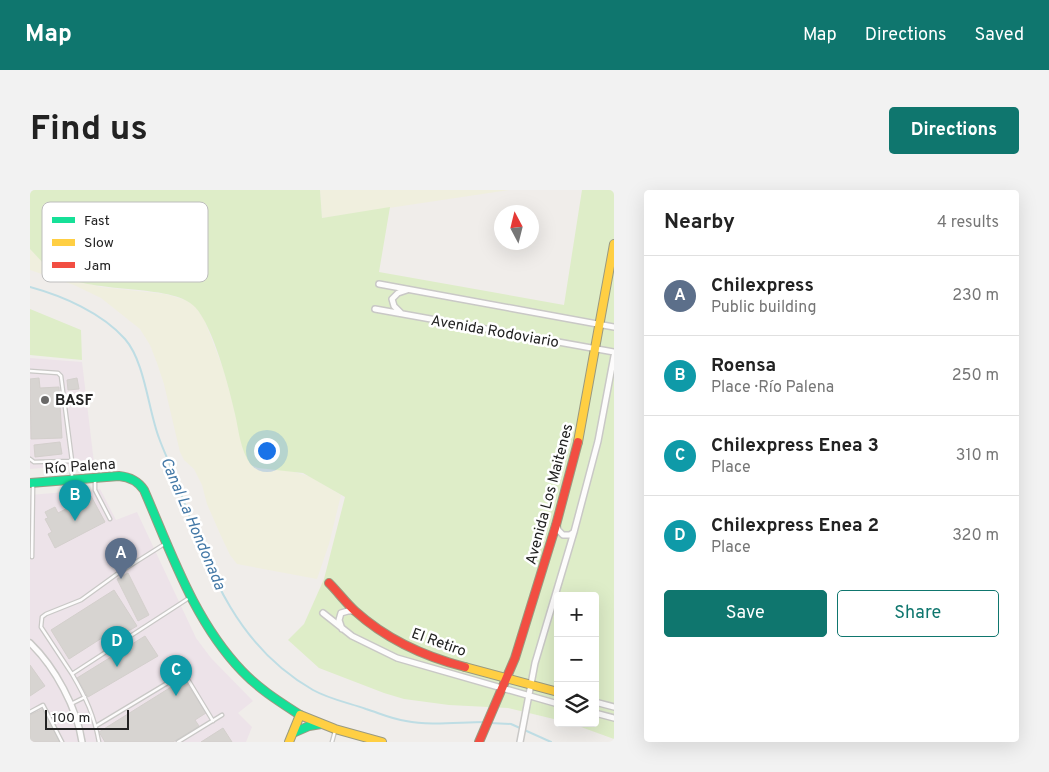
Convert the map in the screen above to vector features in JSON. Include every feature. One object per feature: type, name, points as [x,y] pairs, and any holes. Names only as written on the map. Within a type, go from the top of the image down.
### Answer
[{"type":"street","name":"Avenida Los Maitenes","points":[[480,739],[507,678],[522,636],[556,525],[581,431],[614,244]]},
{"type":"street","name":"Avenida Rodoviario","points":[[379,284],[614,327]]},
{"type":"street","points":[[402,314],[394,306],[392,298],[398,293],[408,290]]},
{"type":"street","name":"Avenida Rodoviario","points":[[375,309],[614,352]]},
{"type":"street","points":[[520,742],[539,650],[574,532],[598,441],[614,356]]},
{"type":"street","name":"Río Palena","points":[[31,483],[119,476],[132,478],[142,487],[167,542]]},
{"type":"street","points":[[556,525],[563,535],[570,535],[574,532]]},
{"type":"street","points":[[167,542],[211,633],[238,668],[272,697],[300,714],[335,729],[382,742]]},
{"type":"street","name":"El Retiro","points":[[329,583],[356,612],[388,636],[417,651],[440,660],[554,691]]},
{"type":"street","points":[[342,629],[339,620],[341,613],[348,611],[356,612]]},
{"type":"street","name":"El Retiro","points":[[323,613],[342,629],[363,642],[397,658],[554,703]]},
{"type":"street","points":[[30,643],[52,668],[70,704],[78,724],[82,742]]},
{"type":"street","points":[[599,703],[614,707]]},
{"type":"street","points":[[289,742],[300,714]]},
{"type":"street","points":[[599,714],[614,718]]},
{"type":"street","points":[[293,733],[308,726],[321,724]]},
{"type":"lane","points":[[30,371],[58,373],[61,376],[72,461],[72,480]]},
{"type":"lane","points":[[30,459],[34,462],[72,461]]},
{"type":"lane","points":[[95,478],[96,490],[110,519]]},
{"type":"lane","points":[[31,483],[32,557]]},
{"type":"lane","points":[[99,742],[96,726],[86,697],[41,627],[42,617],[51,611],[81,600],[167,542]]},
{"type":"lane","points":[[72,674],[192,596]]},
{"type":"lane","points":[[96,726],[184,673],[213,721]]},
{"type":"lane","points":[[70,704],[86,697]]},
{"type":"lane","points":[[30,712],[43,705],[62,742]]},
{"type":"lane","points":[[178,742],[222,715]]},
{"type":"lane","points":[[332,742],[335,729]]},
{"type":"shaded area","points":[[30,358],[82,362],[93,464],[30,469]]},
{"type":"shaded area","points":[[100,489],[116,520],[137,512],[196,638],[211,658],[253,701],[238,713],[252,727],[246,742],[30,742],[30,495]]},
{"type":"green space","points":[[30,190],[320,190],[322,218],[390,207],[379,272],[564,305],[582,190],[614,190],[614,739],[581,727],[599,727],[599,592],[554,592],[554,719],[508,708],[449,705],[404,699],[319,668],[288,640],[304,624],[324,579],[345,497],[303,473],[258,468],[251,465],[242,447],[220,358],[208,328],[195,307],[184,299],[168,294],[79,282],[208,282],[208,202],[42,202],[42,262],[30,249]]},
{"type":"green space","points":[[320,190],[509,190],[322,218]]},
{"type":"green space","points":[[30,249],[42,261],[42,274],[30,270]]},
{"type":"green space","points":[[65,282],[82,282],[100,287],[165,294],[194,305],[204,319],[224,371],[242,446],[294,472],[311,477],[341,495],[329,544],[317,579],[237,564],[230,555],[221,536],[194,469],[184,460],[180,452],[164,384],[150,345],[140,329],[101,298]]},
{"type":"green space","points":[[30,309],[81,330],[82,360],[30,355]]},
{"type":"building","name":"BASF","points":[[39,378],[40,388],[59,387],[62,438],[31,439],[30,379]]},
{"type":"building","points":[[77,378],[79,389],[68,390],[67,380]]},
{"type":"building","points":[[60,442],[62,454],[35,457],[34,445]]},
{"type":"building","points":[[91,496],[105,522],[55,548],[48,534],[52,532],[45,519],[48,518],[45,512],[55,507],[58,513]]},
{"type":"building","points":[[128,573],[149,615],[138,621],[117,579]]},
{"type":"building","points":[[114,590],[137,626],[120,636],[116,629],[69,659],[51,630]]},
{"type":"building","points":[[145,636],[158,656],[88,697],[77,678]]},
{"type":"building","points":[[30,665],[45,686],[30,696]]},
{"type":"building","points":[[184,679],[206,713],[195,720],[199,726],[173,742],[105,742],[99,732]]},
{"type":"building","points":[[43,709],[60,742],[30,742],[30,715]]},
{"type":"building","points":[[223,728],[232,742],[201,742]]},
{"type":"waterway","name":"Canal La Hondonada","points":[[30,287],[56,295],[94,313],[116,330],[132,349],[142,373],[159,438],[211,571],[242,625],[261,649],[285,671],[313,690],[339,701],[396,719],[415,722],[435,724],[485,722]]},
{"type":"waterway","name":"Canal La Hondonada","points":[[490,723],[511,724],[551,742]]},
{"type":"traffic: fast","points":[[30,483],[119,476],[130,478],[139,484],[144,490],[185,585],[210,630],[225,651],[255,684],[300,715]]},
{"type":"traffic: fast","points":[[293,733],[309,726],[321,724]]},
{"type":"traffic: slow","points":[[578,442],[614,244]]},
{"type":"traffic: slow","points":[[465,667],[554,691]]},
{"type":"traffic: slow","points":[[289,742],[300,715],[335,729],[382,742]]},
{"type":"traffic: jam","points":[[479,742],[515,658],[556,525],[578,442]]},
{"type":"traffic: jam","points":[[329,583],[348,605],[380,630],[407,646],[465,667]]},
{"type":"place","name":"BASF","points":[[45,400]]},
{"type":"place","name":"Roensa","points":[[75,521]]},
{"type":"place","name":"Chilexpress","points":[[121,579]]},
{"type":"place","name":"Chilexpress Enea 2","points":[[117,667]]},
{"type":"place","name":"Chilexpress Enea 3","points":[[176,696]]}]
